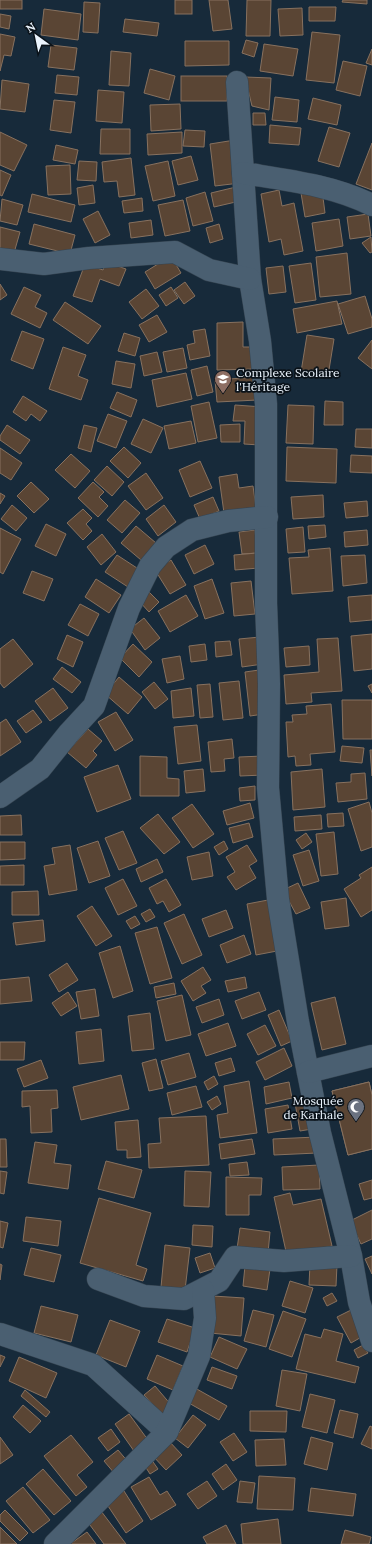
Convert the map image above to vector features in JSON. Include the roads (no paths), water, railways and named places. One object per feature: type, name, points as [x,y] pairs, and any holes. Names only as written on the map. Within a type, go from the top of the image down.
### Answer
[{"type":"street","points":[[237,82],[250,280],[260,341],[266,404],[268,788],[278,899],[320,1133],[351,1256],[359,1302],[372,1341]]},
{"type":"street","points":[[243,173],[328,189],[372,205]]},
{"type":"street","points":[[0,259],[44,264],[89,258],[174,252],[209,270],[250,280]]},
{"type":"street","points":[[0,797],[40,769],[69,733],[94,706],[129,608],[150,566],[166,547],[192,530],[228,521],[267,517]]},
{"type":"street","points":[[308,1072],[372,1056]]},
{"type":"street","points":[[98,1279],[144,1296],[184,1299],[219,1281],[235,1257],[284,1261],[351,1256]]},
{"type":"street","points":[[54,1544],[167,1432],[199,1356],[205,1318],[203,1290]]},
{"type":"street","points":[[0,1334],[93,1365],[167,1432]]},
{"type":"place","name":"Complexe Scolaire l'Héritage","points":[[223,394]]},
{"type":"place","name":"Mosquée de Karhale","points":[[356,1122]]}]
